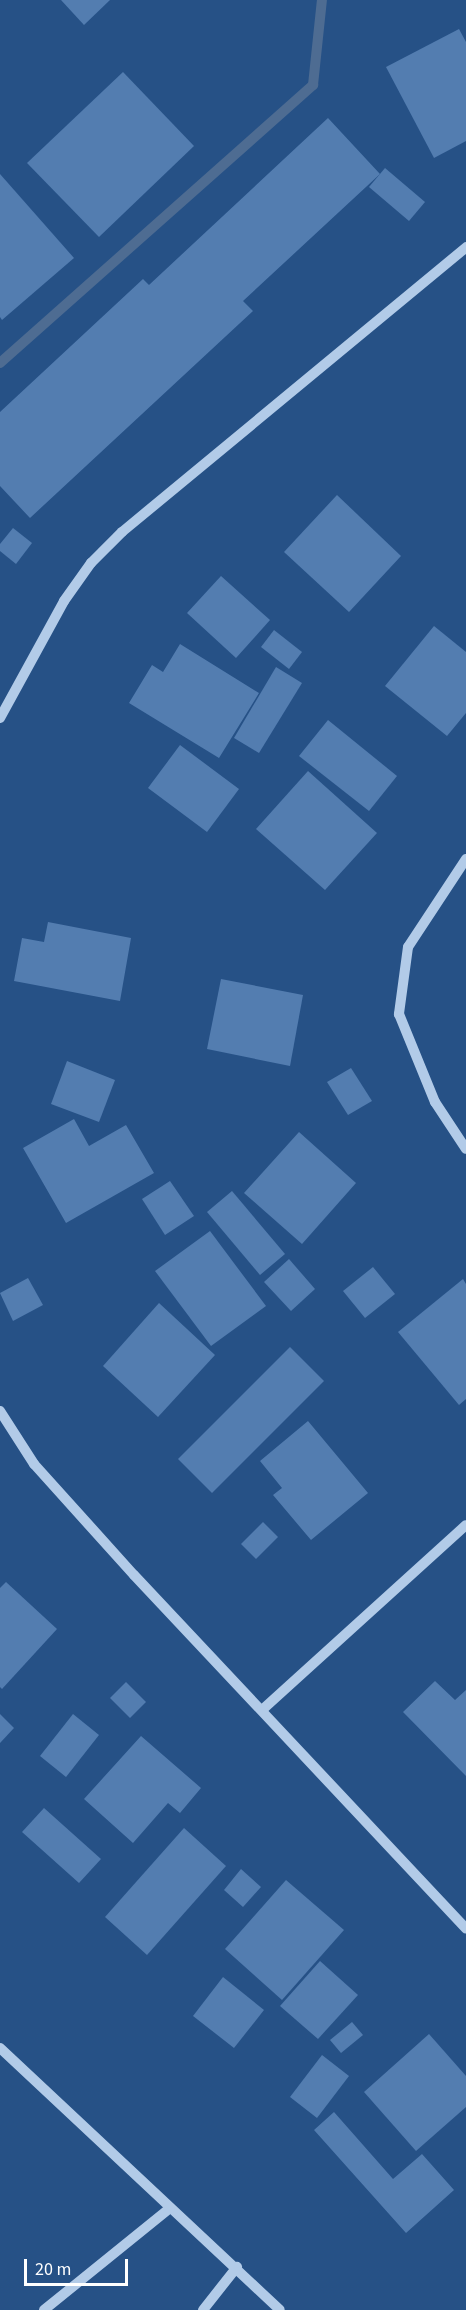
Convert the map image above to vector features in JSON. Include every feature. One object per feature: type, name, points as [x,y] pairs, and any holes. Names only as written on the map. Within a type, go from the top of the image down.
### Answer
[{"type":"street","points":[[0,718],[64,601],[91,563],[114,540],[466,247]]},
{"type":"street","points":[[466,859],[408,946],[399,1014],[435,1102],[466,1149]]},
{"type":"street","points":[[0,1411],[34,1464],[134,1575],[466,1929]]},
{"type":"street","points":[[262,1710],[466,1525]]},
{"type":"street","points":[[0,2048],[170,2208],[237,2267],[280,2310]]},
{"type":"street","points":[[44,2310],[170,2208]]},
{"type":"street","points":[[203,2310],[237,2267]]},
{"type":"building","points":[[61,0],[110,0],[84,25]]},
{"type":"building","points":[[459,29],[466,42],[466,141],[434,158],[386,67]]},
{"type":"building","points":[[123,72],[194,146],[99,237],[27,163]]},
{"type":"building","points":[[328,118],[380,174],[243,301],[253,311],[30,518],[0,486],[0,412],[143,279],[149,285]]},
{"type":"building","points":[[385,168],[425,202],[409,221],[369,187]]},
{"type":"building","points":[[0,174],[74,258],[2,320],[0,317]]},
{"type":"building","points":[[337,495],[401,556],[349,612],[284,552]]},
{"type":"building","points":[[13,528],[32,543],[16,564],[0,551],[0,544]]},
{"type":"building","points":[[221,576],[270,620],[236,658],[187,613]]},
{"type":"building","points":[[434,626],[466,652],[466,713],[447,736],[385,686]]},
{"type":"building","points":[[274,630],[302,652],[289,669],[261,647]]},
{"type":"building","points":[[180,644],[259,693],[219,758],[129,703],[152,665],[163,672]]},
{"type":"building","points":[[276,667],[302,683],[259,753],[234,738]]},
{"type":"building","points":[[328,720],[397,776],[369,811],[299,756]]},
{"type":"building","points":[[180,745],[239,789],[207,832],[148,788]]},
{"type":"building","points":[[308,771],[377,833],[325,890],[256,829]]},
{"type":"building","points":[[48,922],[131,938],[120,1001],[14,981],[22,938],[44,942]]},
{"type":"building","points":[[221,979],[303,995],[290,1066],[207,1049]]},
{"type":"building","points":[[67,1061],[115,1080],[99,1122],[51,1104]]},
{"type":"building","points":[[351,1068],[372,1101],[348,1115],[327,1082]]},
{"type":"building","points":[[74,1119],[89,1146],[126,1125],[154,1173],[66,1223],[23,1148]]},
{"type":"building","points":[[299,1132],[356,1183],[302,1244],[244,1193]]},
{"type":"building","points":[[170,1181],[194,1216],[165,1235],[142,1199]]},
{"type":"building","points":[[232,1191],[285,1254],[260,1275],[207,1212]]},
{"type":"building","points":[[210,1231],[266,1306],[211,1346],[155,1271]]},
{"type":"building","points":[[289,1259],[315,1289],[291,1311],[264,1282]]},
{"type":"building","points":[[373,1267],[395,1294],[365,1318],[343,1291]]},
{"type":"building","points":[[28,1278],[43,1305],[13,1321],[0,1293]]},
{"type":"building","points":[[463,1279],[466,1284],[466,1399],[459,1405],[398,1332]]},
{"type":"building","points":[[159,1303],[215,1355],[158,1417],[103,1366]]},
{"type":"building","points":[[290,1347],[324,1381],[212,1493],[178,1459]]},
{"type":"building","points":[[308,1421],[368,1493],[311,1540],[273,1495],[282,1488],[260,1461]]},
{"type":"building","points":[[263,1522],[278,1537],[256,1559],[241,1544]]},
{"type":"building","points":[[6,1582],[57,1629],[2,1689],[0,1687],[0,1588]]},
{"type":"building","points":[[435,1681],[455,1700],[466,1690],[466,1776],[403,1712]]},
{"type":"building","points":[[126,1682],[146,1702],[130,1718],[110,1698]]},
{"type":"building","points":[[0,1714],[14,1728],[0,1743]]},
{"type":"building","points":[[73,1714],[99,1735],[66,1777],[40,1756]]},
{"type":"building","points":[[141,1736],[201,1788],[180,1813],[168,1803],[133,1843],[84,1799]]},
{"type":"building","points":[[44,1808],[101,1859],[79,1883],[22,1832]]},
{"type":"building","points":[[184,1828],[226,1866],[147,1955],[105,1917]]},
{"type":"building","points":[[241,1869],[261,1887],[243,1907],[224,1890]]},
{"type":"building","points":[[286,1880],[344,1930],[282,2000],[225,1949]]},
{"type":"building","points":[[320,1961],[358,1995],[318,2039],[280,2006]]},
{"type":"building","points":[[223,1977],[264,2010],[234,2048],[193,2016]]},
{"type":"building","points":[[352,2022],[363,2035],[341,2053],[330,2040]]},
{"type":"building","points":[[429,2034],[466,2076],[466,2107],[416,2151],[364,2092]]},
{"type":"building","points":[[322,2055],[349,2076],[317,2118],[290,2097]]},
{"type":"building","points":[[334,2112],[393,2179],[422,2154],[454,2190],[406,2233],[314,2130]]},
{"type":"waterway","points":[[0,363],[313,85],[322,0]]}]
